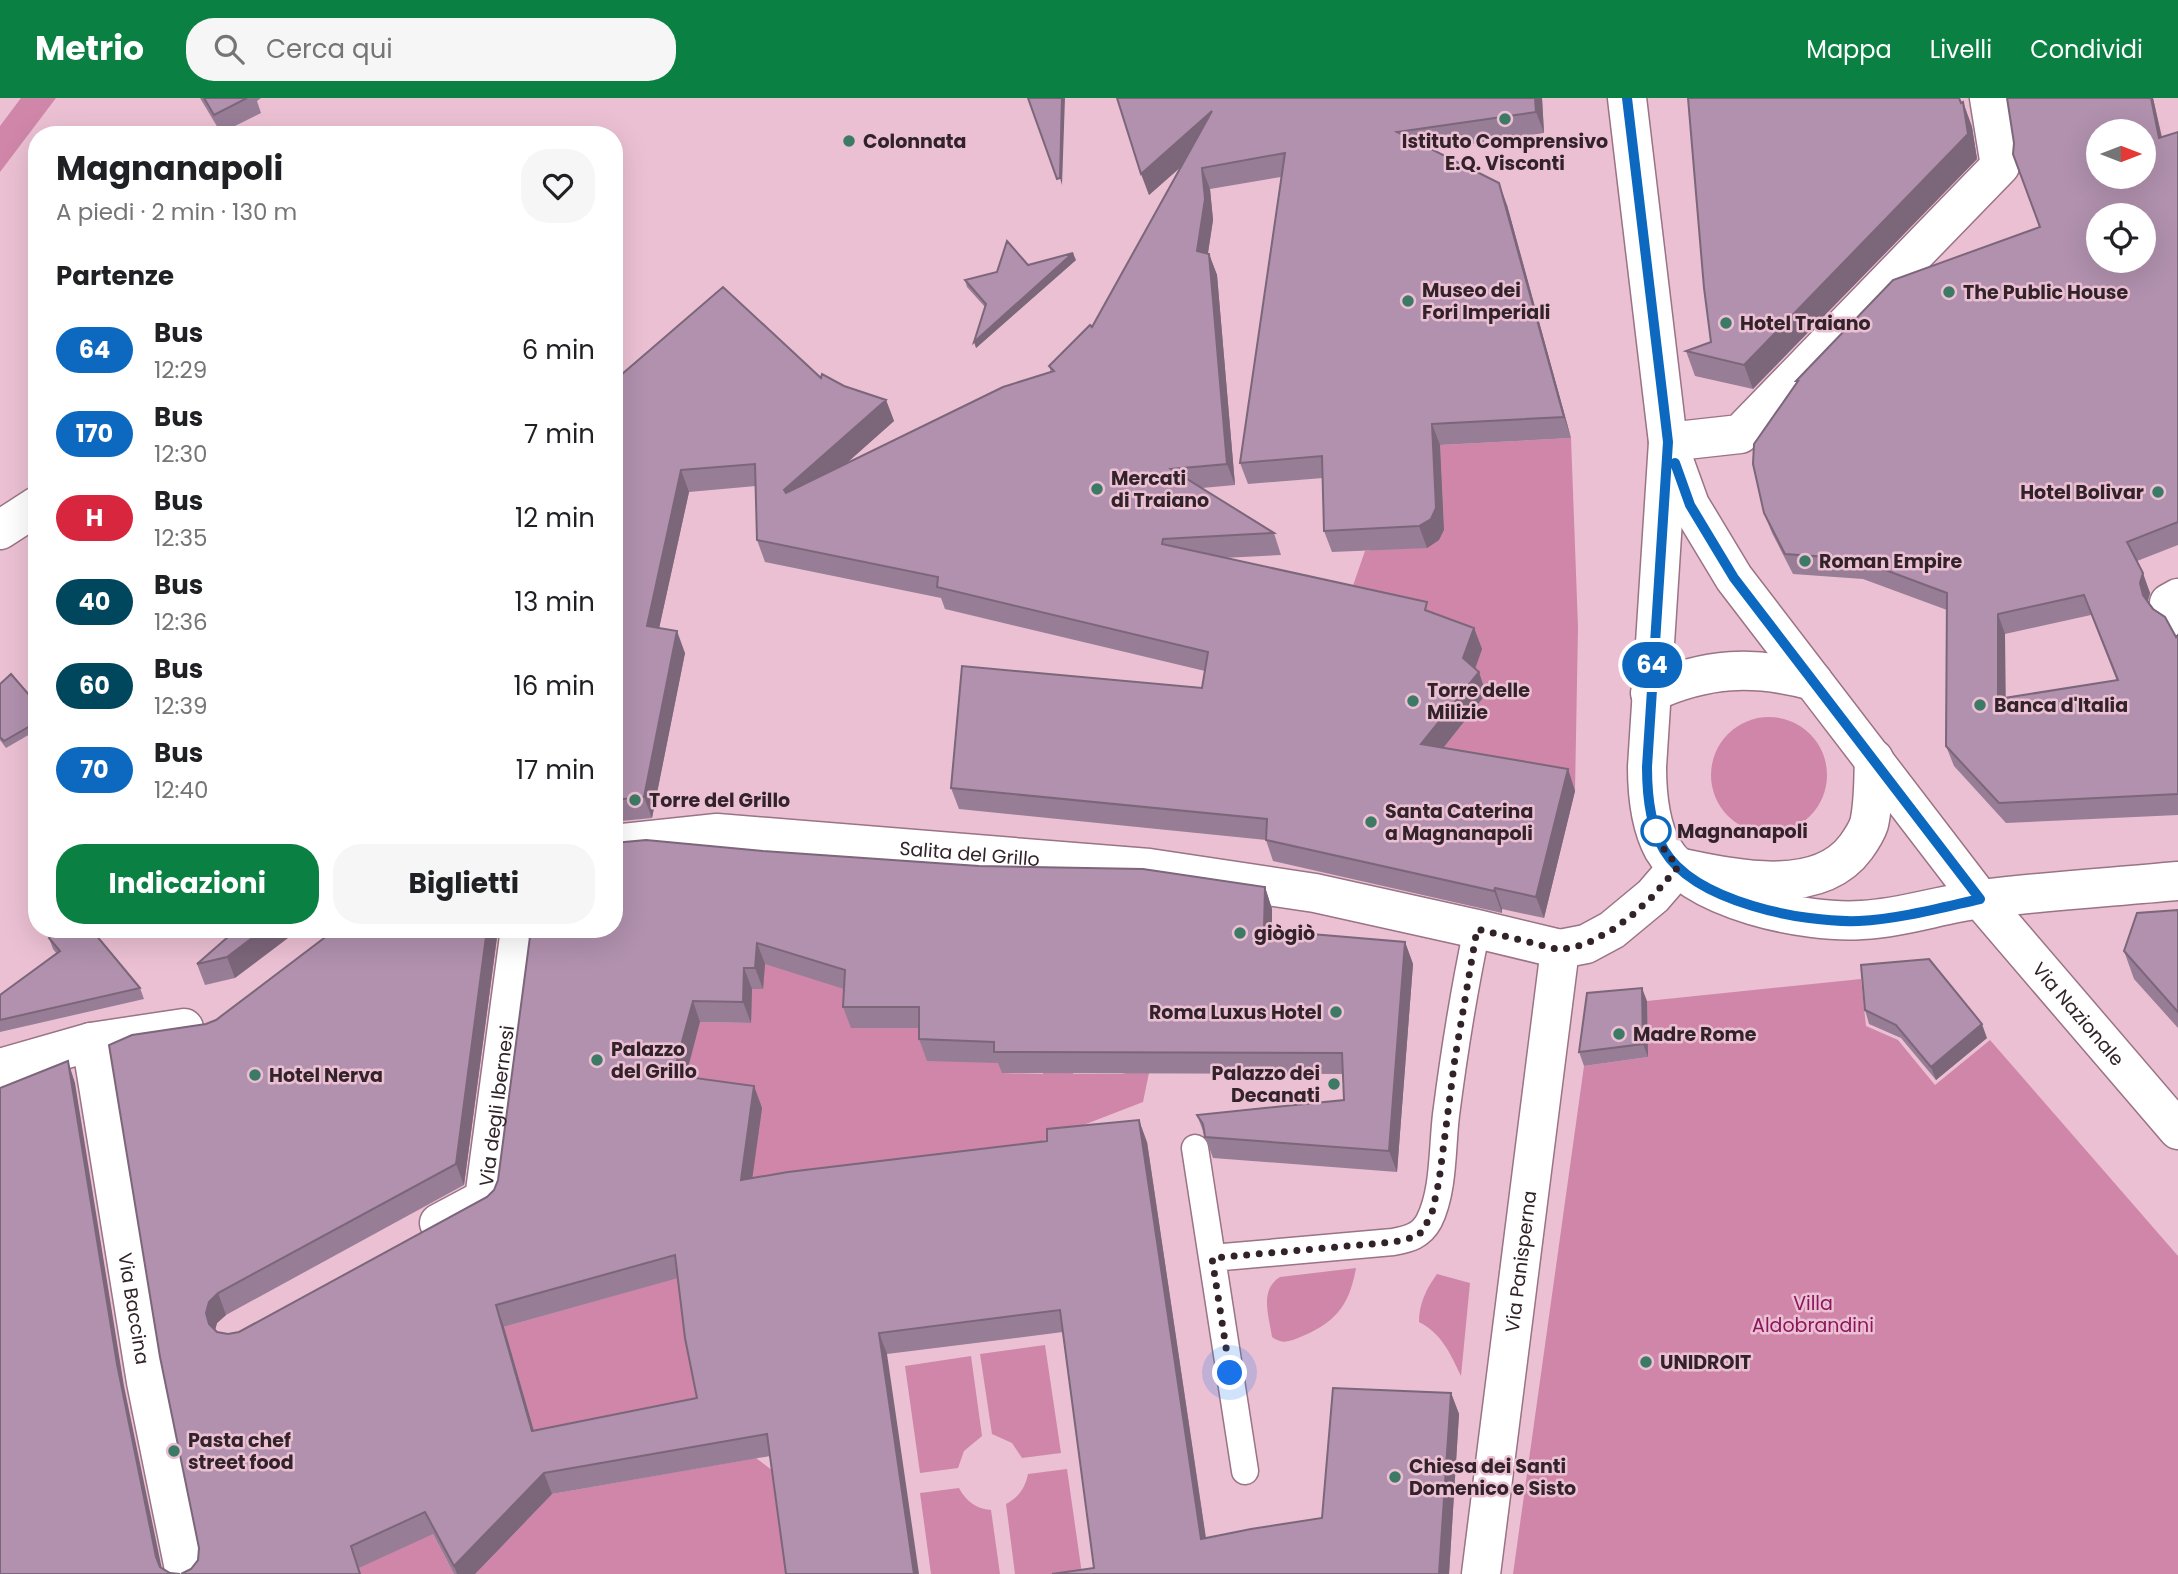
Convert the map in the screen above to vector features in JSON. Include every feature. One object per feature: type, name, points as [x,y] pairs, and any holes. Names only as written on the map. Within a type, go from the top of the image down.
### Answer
[{"type":"street","points":[[1627,98],[1668,442],[1650,693],[1647,788],[1651,812],[1664,849],[1678,867],[1704,885],[1744,903],[1820,920],[1858,921],[1980,899],[2178,881]]},
{"type":"street","points":[[1668,442],[1740,434],[2000,166],[1989,98]]},
{"type":"street","points":[[1668,442],[1690,505],[1734,578],[1874,759],[1872,805],[1865,835],[1849,857],[1833,869],[1807,878],[1771,880],[1732,878],[1678,867]]},
{"type":"street","points":[[0,530],[28,512]]},
{"type":"street","points":[[2178,598],[2169,603],[2178,616]]},
{"type":"street","points":[[1650,693],[1692,677],[1733,670],[1789,675],[1813,681]]},
{"type":"street","name":"Via Nazionale","points":[[1874,759],[1980,899],[2178,1130]]},
{"type":"street","name":"Salita del Grillo","points":[[623,843],[717,833],[1149,868],[1315,893],[1560,950]]},
{"type":"street","points":[[1560,950],[1586,944],[1612,930],[1653,896],[1678,867]]},
{"type":"street","name":"Via degli Ibernesi","points":[[413,1237],[484,1199],[520,938]]},
{"type":"street","name":"Via Panisperna","points":[[1481,1574],[1518,1265],[1560,950]]},
{"type":"street","points":[[0,1068],[90,1042],[211,1024],[221,1016]]},
{"type":"street","name":"Via Baccina","points":[[90,1042],[146,1382],[185,1574]]},
{"type":"lane","points":[[1212,1258],[1394,1242],[1418,1236],[1432,1213],[1439,1181],[1455,1058],[1477,929]]},
{"type":"lane","points":[[1195,1148],[1245,1471]]},
{"type":"green space","points":[[21,98],[56,98],[35,126],[28,126],[28,135],[0,172],[0,126]]},
{"type":"green space","points":[[1571,438],[1578,627],[1575,791],[1429,766],[1486,694],[1471,680],[1481,649],[1349,597],[1365,551],[1439,540],[1444,530],[1440,445]]},
{"type":"green space","points":[[1769,717],[1791,721],[1810,734],[1823,753],[1827,775],[1823,797],[1810,816],[1791,829],[1769,833],[1747,829],[1728,816],[1715,797],[1711,775],[1715,753],[1728,734],[1747,721]]},
{"type":"green space","points":[[842,954],[927,1028],[1002,1057],[1002,1073],[1043,1074],[1044,1036],[1075,1036],[1073,1074],[1122,1074],[1150,1068],[1143,1102],[1029,1146],[749,1202],[626,1088],[696,1037],[700,1022],[750,1023],[752,989],[765,964]]},
{"type":"green space","name":"Villa Aldobrandini","points":[[1861,979],[1866,1026],[1898,1040],[1935,1085],[1990,1040],[2178,1256],[2178,1574],[1513,1574],[1584,1066],[1648,1057],[1647,1001]]},
{"type":"green space","points":[[1356,1268],[1349,1293],[1331,1320],[1291,1341],[1272,1337],[1267,1296],[1269,1289],[1280,1277]]},
{"type":"green space","points":[[1437,1274],[1470,1283],[1461,1376],[1439,1338],[1419,1322],[1424,1297]]},
{"type":"green space","points":[[683,1276],[705,1419],[540,1452],[504,1327]]},
{"type":"green space","points":[[1045,1345],[1061,1453],[1022,1458],[1012,1443],[992,1434],[980,1354]]},
{"type":"green space","points":[[971,1356],[982,1436],[964,1451],[958,1468],[920,1473],[905,1366]]},
{"type":"green space","points":[[756,1458],[777,1474],[791,1574],[475,1574],[552,1494]]},
{"type":"green space","points":[[1067,1469],[1082,1574],[1015,1574],[1006,1504],[1021,1492],[1028,1474]]},
{"type":"green space","points":[[959,1488],[972,1504],[991,1510],[1000,1574],[931,1574],[920,1493]]},
{"type":"green space","points":[[412,1494],[454,1574],[345,1574],[419,1540]]},
{"type":"building","points":[[204,98],[247,98],[214,115]]},
{"type":"building","points":[[1028,98],[1062,98],[1060,178],[1057,179]]},
{"type":"building","points":[[1117,98],[1535,98],[1536,112],[1397,132],[1499,183],[1564,417],[1432,424],[1436,508],[1431,519],[1419,526],[1324,531],[1322,456],[1240,463],[1285,153],[1202,168],[1205,199],[1197,251],[1209,254],[1227,464],[1171,469],[1274,533],[1163,539],[1162,544],[1427,602],[1425,610],[1474,628],[1463,658],[1479,672],[1421,744],[1568,769],[1536,897],[1495,888],[1494,891],[1266,840],[1267,819],[951,788],[962,666],[1202,688],[1208,652],[937,587],[938,577],[757,540],[755,464],[681,470],[647,626],[677,631],[644,797],[623,799],[623,373],[723,287],[821,378],[822,374],[844,386],[886,400],[784,490],[786,493],[1003,387],[1054,371],[1049,366],[1090,325],[1092,327],[1212,111],[1141,174]]},
{"type":"building","points":[[1688,98],[1959,98],[1961,103],[1963,102],[1968,134],[1744,365],[1686,351],[1711,342]]},
{"type":"building","points":[[2007,98],[2151,98],[2155,119],[2086,119],[2086,189],[2156,189],[2156,123],[2159,138],[2178,132],[2178,522],[2127,542],[2143,573],[2140,583],[2143,595],[2153,609],[2165,617],[2176,637],[2178,635],[2178,794],[1999,803],[1946,746],[1947,593],[1856,559],[1785,554],[1764,513],[1753,464],[1754,444],[1796,381],[1893,280],[2040,227],[2013,154],[2014,143]],"holes":[[[2084,595],[2118,680],[1998,699],[1998,614]]]},
{"type":"building","points":[[1007,241],[1028,265],[1073,253],[974,342],[986,304],[965,280],[997,272]]},
{"type":"building","points":[[11,674],[28,694],[28,727],[4,741],[0,737],[0,684]]},
{"type":"building","points":[[646,840],[979,866],[1143,869],[1265,887],[1264,930],[1405,942],[1389,1151],[1205,1137],[1203,1124],[1197,1115],[1344,1100],[1342,1053],[994,1052],[994,1042],[919,1039],[919,1007],[843,1007],[845,970],[757,943],[755,968],[744,968],[743,1002],[693,1001],[673,1075],[754,1086],[741,1180],[1047,1141],[1047,1129],[1139,1120],[1201,1539],[1322,1518],[1333,1388],[1451,1393],[1439,1574],[1052,1574],[1094,1568],[1060,1310],[879,1333],[914,1574],[786,1574],[767,1434],[544,1473],[454,1566],[425,1512],[351,1546],[360,1574],[181,1574],[191,1569],[198,1560],[199,1548],[160,1357],[109,1045],[132,1035],[206,1024],[216,1020],[324,938],[486,938],[456,1164],[218,1293],[209,1302],[206,1313],[209,1324],[217,1332],[239,1332],[487,1197],[498,1180],[530,938],[623,938],[623,842]],"holes":[[[675,1255],[685,1338],[697,1398],[532,1431],[496,1305]]]},
{"type":"building","points":[[2178,910],[2178,1012],[2124,951],[2137,913]]},
{"type":"building","points":[[49,938],[98,938],[140,988],[0,1020],[0,995],[60,951]]},
{"type":"building","points":[[227,938],[252,938],[227,957],[197,964]]},
{"type":"building","points":[[1929,959],[1982,1024],[1931,1067],[1896,1025],[1865,1010],[1861,965]]},
{"type":"building","points":[[1642,988],[1643,1044],[1579,1052],[1587,993]]},
{"type":"building","points":[[68,1061],[117,1364],[156,1557],[160,1567],[170,1573],[180,1574],[0,1574],[0,1088]]},
{"type":"bus line","name":"64","points":[[1627,98],[1668,442],[1647,767],[1647,788],[1656,831],[1664,849],[1678,867],[1704,885],[1744,903],[1765,909],[1820,920],[1858,921],[1915,913],[1980,899],[1734,578],[1690,505],[1675,463]]},
{"type":"place","name":"Istituto Comprensivo E.Q. Visconti","points":[[1505,119]]},
{"type":"place","name":"Colonnata","points":[[849,141]]},
{"type":"place","name":"The Public House","points":[[1949,292]]},
{"type":"place","name":"Museo dei Fori Imperiali","points":[[1408,301]]},
{"type":"place","name":"Hotel Traiano","points":[[1726,323]]},
{"type":"place","name":"Mercati di Traiano","points":[[1097,489]]},
{"type":"place","name":"Hotel Bolivar","points":[[2158,492]]},
{"type":"place","name":"Roman Empire","points":[[1805,561]]},
{"type":"place","name":"Torre delle Milizie","points":[[1413,701]]},
{"type":"place","name":"Banca d'Italia","points":[[1980,705]]},
{"type":"place","name":"Torre del Grillo","points":[[635,800]]},
{"type":"place","name":"Santa Caterina a Magnanapoli","points":[[1371,822]]},
{"type":"place","name":"Magnanapoli","points":[[1656,831]]},
{"type":"place","name":"giògiò","points":[[1240,933]]},
{"type":"place","name":"Roma Luxus Hotel","points":[[1336,1012]]},
{"type":"place","name":"Madre Rome","points":[[1619,1034]]},
{"type":"place","name":"Palazzo del Grillo","points":[[597,1060]]},
{"type":"place","name":"Hotel Nerva","points":[[255,1075]]},
{"type":"place","name":"Palazzo dei Decanati","points":[[1334,1084]]},
{"type":"place","name":"UNIDROIT","points":[[1646,1362]]},
{"type":"place","name":"Pasta chef street food","points":[[174,1451]]},
{"type":"place","name":"Chiesa dei Santi Domenico e Sisto","points":[[1395,1477]]},
{"type":"route","points":[[1230,1373],[1212,1258],[1362,1245],[1418,1236],[1428,1223],[1436,1198],[1467,976],[1477,929],[1560,950],[1596,940],[1630,917],[1678,867],[1664,849],[1656,831]]}]
